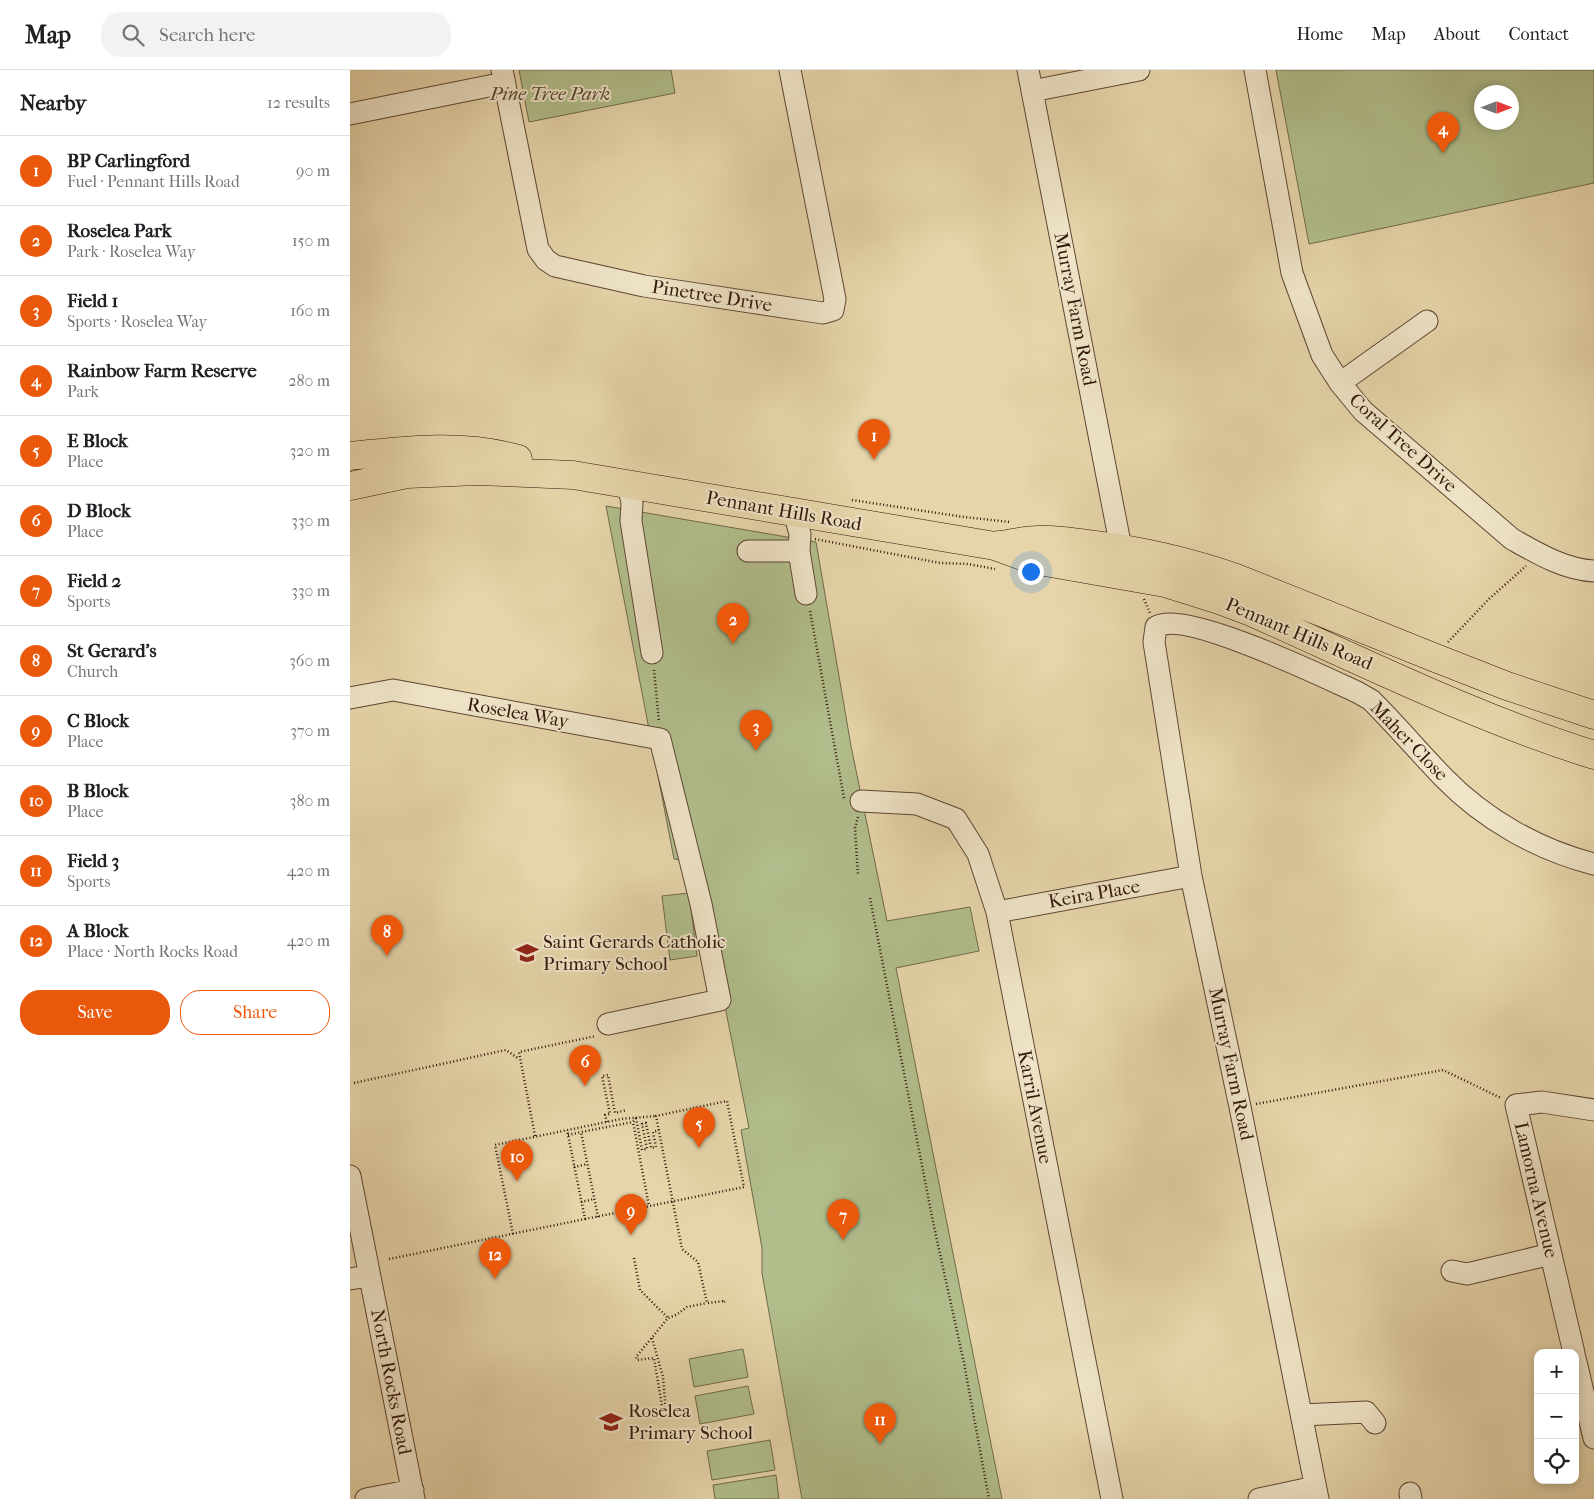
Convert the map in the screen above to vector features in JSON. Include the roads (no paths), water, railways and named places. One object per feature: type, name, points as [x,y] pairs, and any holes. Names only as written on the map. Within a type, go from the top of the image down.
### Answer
[{"type":"highway","name":"Pennant Hills Road","points":[[350,456],[426,448],[500,453],[572,475]]},
{"type":"highway","name":"Pennant Hills Road","points":[[350,486],[407,474],[478,471],[572,475],[628,484],[798,532],[996,558],[1034,560],[1154,589],[1219,600],[1252,612],[1464,706],[1553,742],[1594,755]]},
{"type":"highway","name":"Pennant Hills Road","points":[[996,558],[1037,540],[1121,548],[1165,556],[1204,566],[1433,658],[1594,716]]},
{"type":"highway","points":[[1121,548],[1123,557],[1128,563],[1146,568],[1154,589]]},
{"type":"street","name":"Pinetree Drive","points":[[503,76],[538,249],[546,260],[555,266],[644,286],[823,313],[833,310],[835,298],[790,70]]},
{"type":"street","name":"Murray Farm Road","points":[[1028,70],[1121,548]]},
{"type":"street","points":[[1032,91],[1139,70]]},
{"type":"street","name":"Coral Tree Drive","points":[[1255,70],[1292,273],[1322,355],[1340,383],[1370,418],[1512,539],[1539,554],[1582,570],[1594,571]]},
{"type":"street","points":[[350,114],[503,76]]},
{"type":"street","points":[[1340,383],[1427,321]]},
{"type":"street","points":[[628,484],[632,503],[631,521],[652,653]]},
{"type":"street","points":[[748,551],[798,532],[806,594]]},
{"type":"street","name":"Maher Close","points":[[1156,627],[1163,624],[1171,624],[1208,632],[1258,648],[1357,692],[1371,700],[1445,779],[1490,818],[1532,842],[1581,861],[1594,864]]},
{"type":"street","name":"Murray Farm Road","points":[[1156,627],[1154,642],[1191,876],[1240,1107],[1317,1493]]},
{"type":"street","name":"Roselea Way","points":[[350,698],[393,690],[660,739],[701,904],[720,1000],[608,1024]]},
{"type":"street","name":"Karril Avenue","points":[[861,801],[917,804],[956,818],[978,854],[997,912],[1112,1499]]},
{"type":"street","name":"Keira Place","points":[[997,912],[1191,876]]},
{"type":"street","name":"Lamorna Avenue","points":[[1573,1349],[1516,1105],[1542,1102],[1594,1110]]},
{"type":"street","name":"North Rocks Road","points":[[350,1176],[360,1278],[414,1495]]},
{"type":"street","points":[[1452,1271],[1467,1274],[1551,1254]]},
{"type":"street","points":[[1579,1375],[1594,1438]]},
{"type":"street","points":[[1302,1415],[1366,1412],[1375,1422]]},
{"type":"street","points":[[1259,1499],[1317,1493]]},
{"type":"street","points":[[366,1499],[414,1495]]},
{"type":"place","name":"Rainbow Farm Reserve","points":[[1443,153]]},
{"type":"place","name":"BP Carlingford","points":[[874,460]]},
{"type":"place","name":"Roselea Park","points":[[733,644]]},
{"type":"place","name":"Field 1","points":[[756,751]]},
{"type":"place","name":"Saint Gerards Catholic Primary School","points":[[527,953]]},
{"type":"place","name":"St Gerard's","points":[[387,956]]},
{"type":"place","name":"D Block","points":[[585,1086]]},
{"type":"place","name":"E Block","points":[[699,1148]]},
{"type":"place","name":"B Block","points":[[517,1181]]},
{"type":"place","name":"C Block","points":[[631,1235]]},
{"type":"place","name":"Field 2","points":[[843,1240]]},
{"type":"place","name":"A Block","points":[[495,1279]]},
{"type":"place","name":"Roselea Primary School","points":[[611,1422]]},
{"type":"place","name":"Field 3","points":[[880,1444]]},
{"type":"park label","name":"Pine Tree Park","points":[[550,94]]}]
